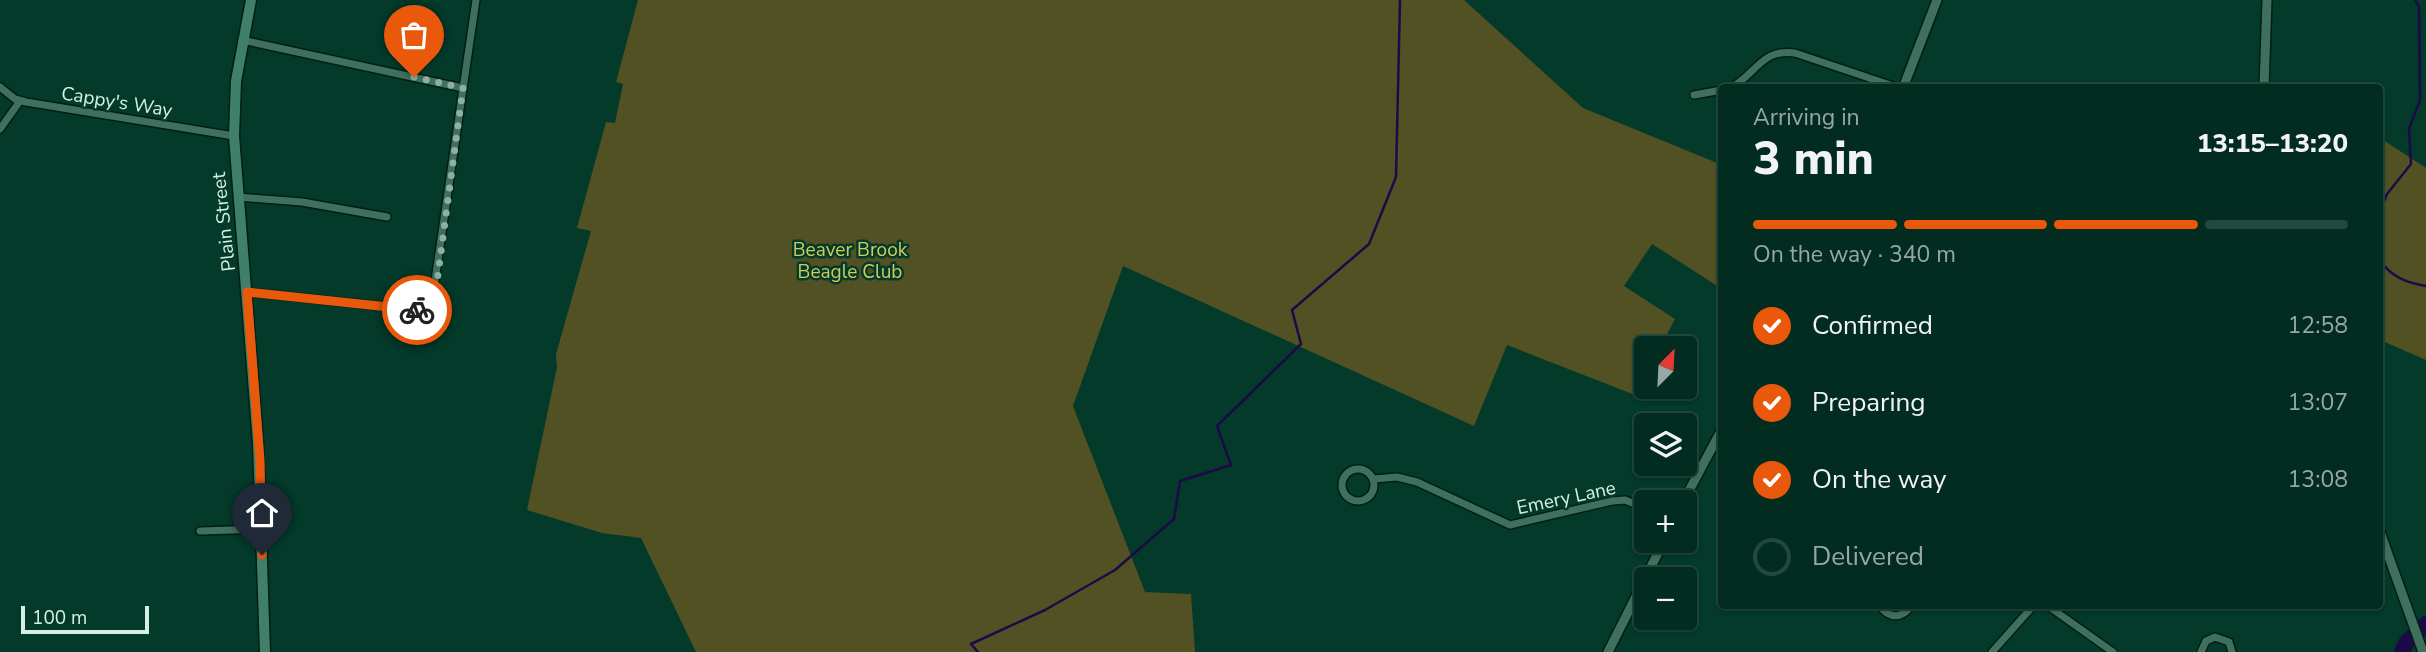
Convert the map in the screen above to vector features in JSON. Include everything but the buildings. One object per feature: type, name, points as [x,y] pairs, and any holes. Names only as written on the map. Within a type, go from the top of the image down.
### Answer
[{"type":"main road","name":"Plain Street","points":[[251,0],[235,91],[233,135],[247,292],[262,529],[265,652]]},
{"type":"street","points":[[247,292],[427,311],[431,308],[476,0]]},
{"type":"street","points":[[1903,84],[1937,0]]},
{"type":"street","points":[[2264,84],[2267,0]]},
{"type":"street","points":[[242,40],[463,88]]},
{"type":"street","points":[[1736,84],[1767,56],[1785,52],[1888,84]]},
{"type":"street","name":"Cappy's Way","points":[[0,87],[20,101],[233,135]]},
{"type":"street","points":[[1693,95],[1718,91]]},
{"type":"street","points":[[0,129],[20,101]]},
{"type":"street","points":[[238,197],[302,202],[387,217]]},
{"type":"street","points":[[1689,490],[1718,436]]},
{"type":"street","name":"Emery Lane","points":[[1353,470],[1367,471],[1374,480],[1373,490],[1367,499],[1356,500],[1344,491],[1343,481],[1353,470]]},
{"type":"street","name":"Emery Lane","points":[[1374,480],[1397,477],[1417,482],[1510,525],[1612,501],[1625,500],[1634,504]]},
{"type":"street","points":[[200,531],[262,529]]},
{"type":"street","points":[[2383,540],[2423,652]]},
{"type":"street","points":[[1608,652],[1658,553]]},
{"type":"street","points":[[1882,609],[1895,616],[1908,609]]},
{"type":"street","points":[[1992,652],[2031,609]]},
{"type":"street","points":[[2052,609],[2113,652]]},
{"type":"street","points":[[2201,652],[2206,641],[2215,637],[2229,642],[2232,652]]},
{"type":"green space","name":"Beaver Brook Beagle Club","points":[[638,0],[1464,0],[1583,108],[1718,163],[1718,286],[1652,244],[1624,286],[1675,319],[1666,336],[1634,336],[1634,395],[1507,345],[1474,426],[1123,266],[1073,406],[1145,592],[1191,594],[1195,652],[696,652],[641,538],[602,533],[527,510],[557,367],[556,354],[591,231],[577,228],[606,122],[615,123],[623,84],[616,82]]},
{"type":"green space","points":[[2383,140],[2426,168],[2426,360],[2383,341]]},
{"type":"waterway","points":[[978,652],[971,644],[1045,610],[1115,570],[1174,519],[1180,481],[1231,465],[1217,426],[1301,344],[1292,310],[1369,244],[1396,177],[1400,0]]},
{"type":"waterway","points":[[2383,204],[2387,194],[2411,164],[2409,129],[2420,100],[2419,7],[2415,0]]},
{"type":"waterway","points":[[2383,264],[2400,278],[2426,286]]},
{"type":"waterway","points":[[2402,652],[2406,643],[2426,624]]},
{"type":"way so far","points":[[414,77],[463,88],[434,304],[427,311],[417,310]]},
{"type":"route","points":[[262,555],[260,460],[247,292],[417,310]]}]
